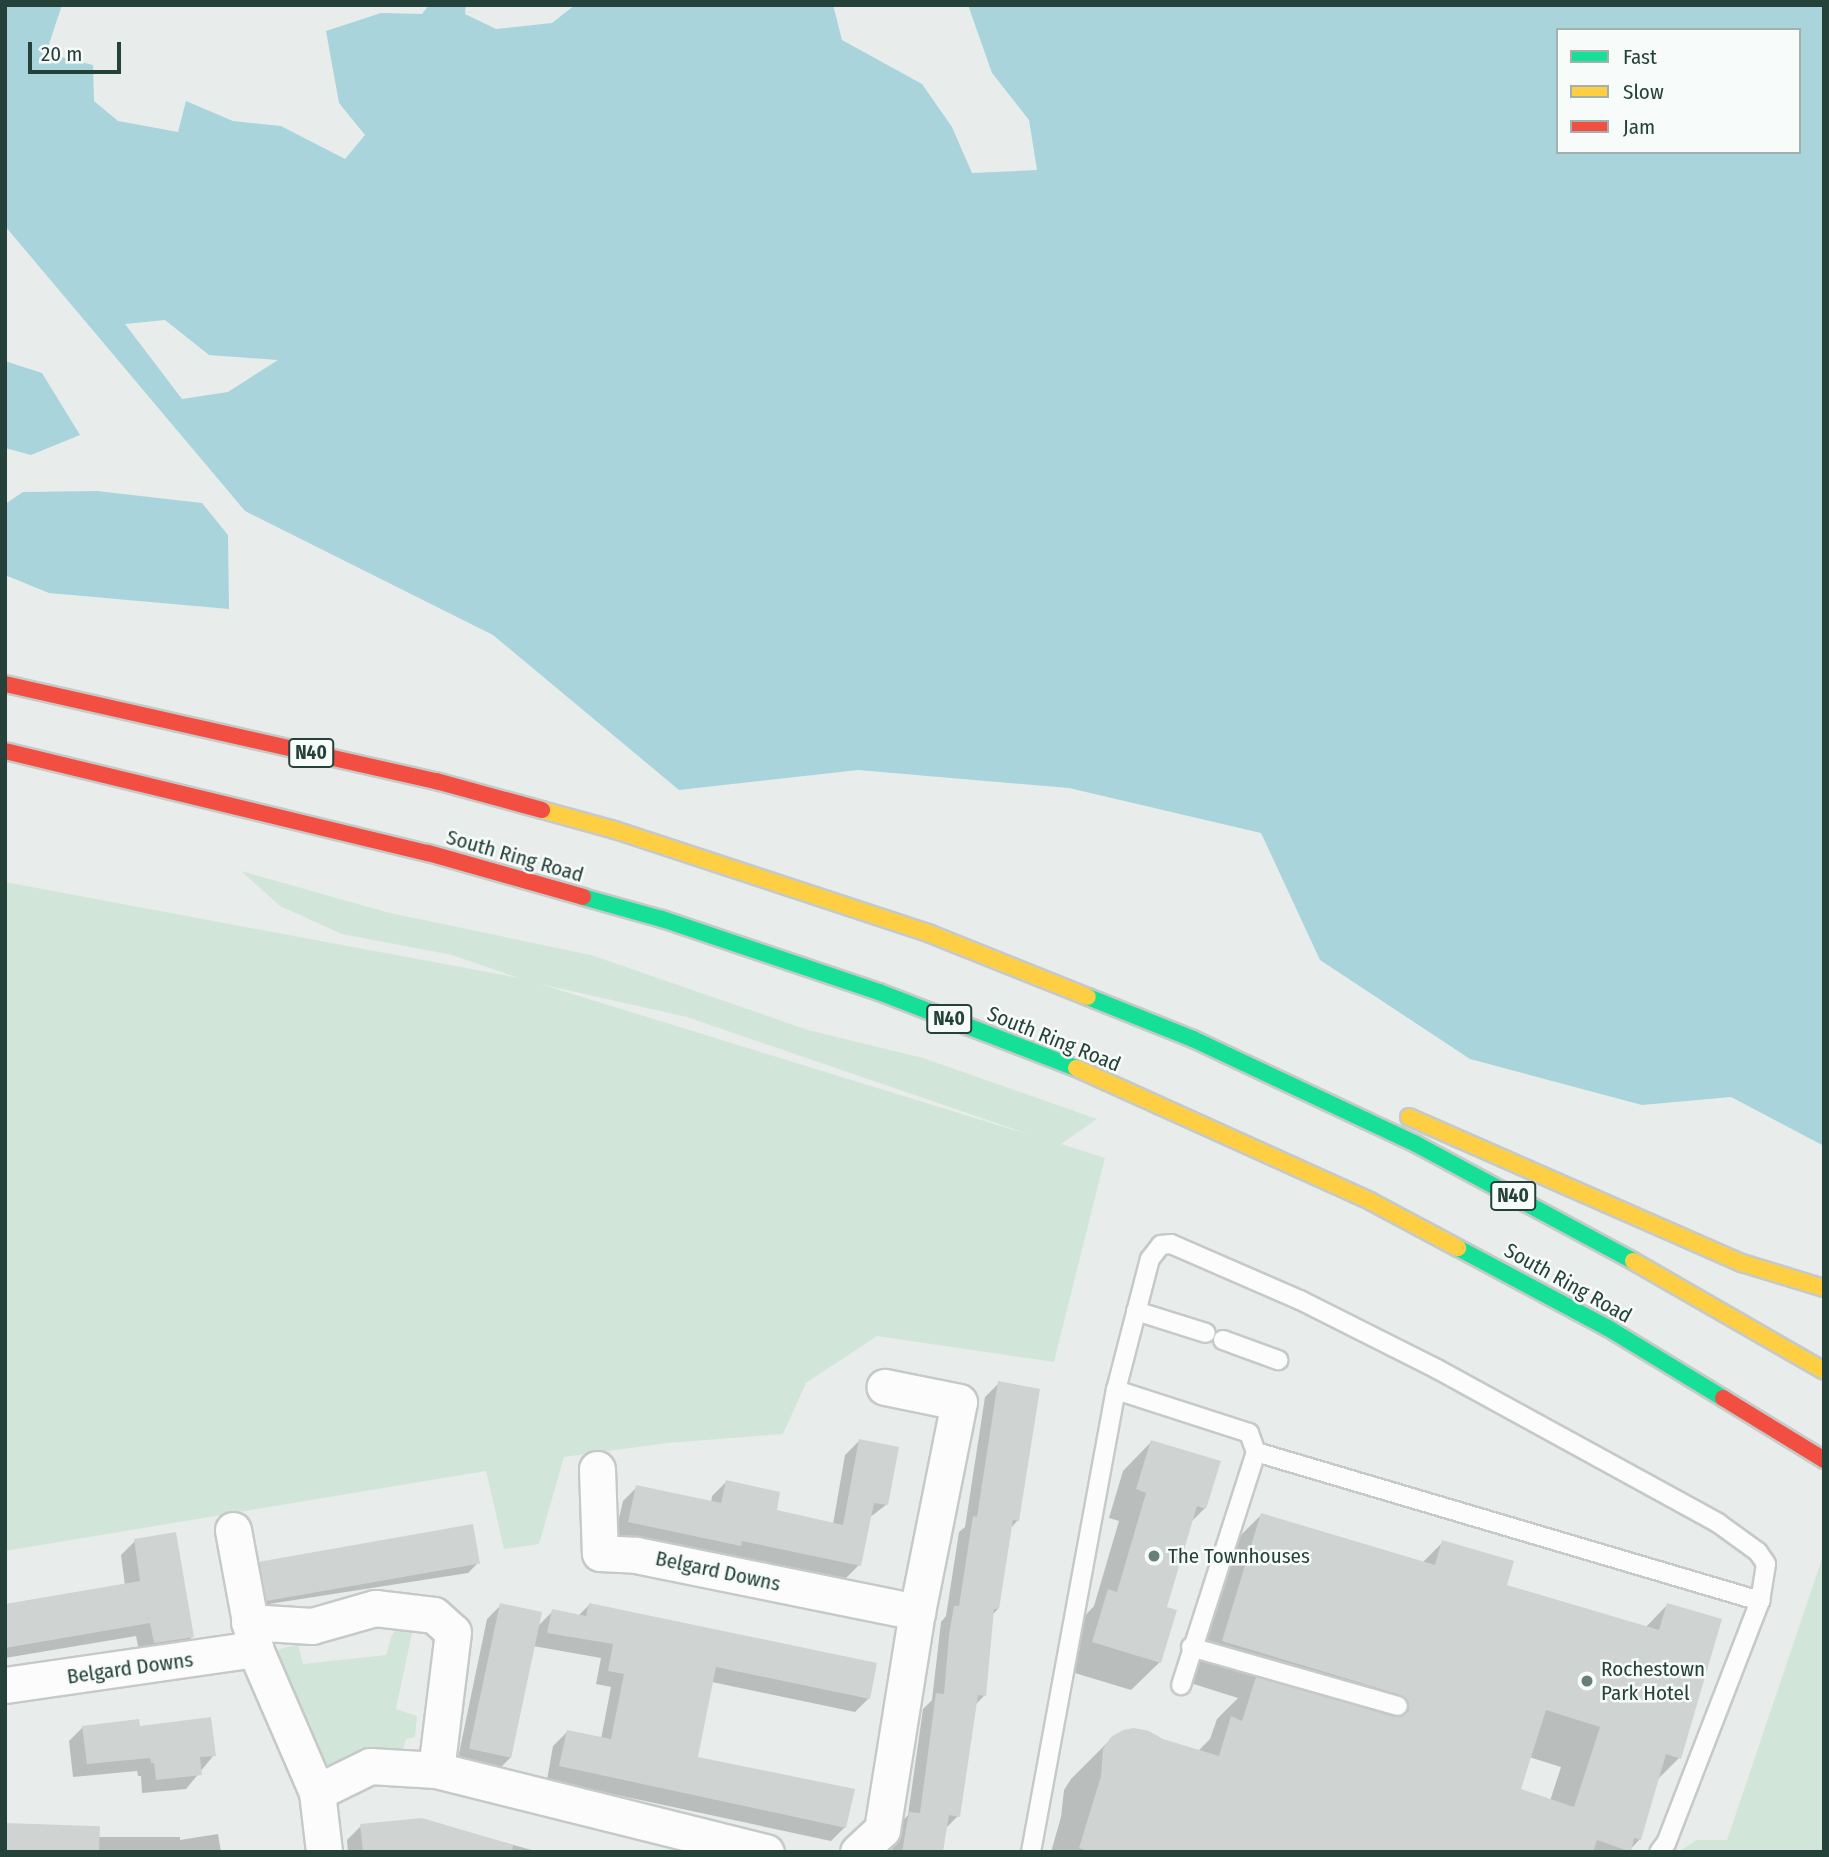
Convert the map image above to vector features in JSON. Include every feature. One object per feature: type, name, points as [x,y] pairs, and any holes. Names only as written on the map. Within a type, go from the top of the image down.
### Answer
[{"type":"highway","name":"N40","points":[[5,684],[436,781],[615,830],[928,933],[1193,1039],[1416,1144],[1631,1260],[1824,1371]]},
{"type":"highway","name":"South Ring Road","points":[[5,751],[428,853],[662,919],[879,992],[1075,1068],[1370,1201],[1608,1328],[1824,1460]]},
{"type":"highway","points":[[1193,1039],[1360,1099]]},
{"type":"highway","points":[[1399,1113],[1437,1127],[1742,1263],[1824,1288]]},
{"type":"street","points":[[858,1852],[882,1830],[918,1612],[959,1402],[885,1387]]},
{"type":"street","name":"Belgard Downs","points":[[597,1469],[600,1553],[636,1555],[918,1612]]},
{"type":"street","points":[[233,1530],[252,1636],[317,1792],[324,1852]]},
{"type":"street","name":"Belgard Downs","points":[[5,1685],[312,1626],[376,1608],[434,1615],[453,1632],[436,1770]]},
{"type":"street","points":[[317,1792],[370,1766],[436,1770],[766,1852]]},
{"type":"lane","points":[[1031,1852],[1116,1390],[1150,1259],[1161,1245],[1171,1244],[1300,1300],[1437,1368],[1739,1537],[1758,1552],[1766,1564],[1760,1601],[1666,1843],[1659,1852]]},
{"type":"lane","points":[[1136,1311],[1278,1360]]},
{"type":"lane","points":[[1116,1390],[1249,1433],[1255,1452],[1181,1685]]},
{"type":"lane","points":[[1255,1452],[1760,1601]]},
{"type":"lane","points":[[1191,1647],[1398,1706]]},
{"type":"green space","points":[[241,871],[390,913],[591,955],[808,1030],[923,1058],[1097,1119],[1061,1144],[1105,1158],[1054,1362],[877,1336],[806,1383],[783,1434],[668,1443],[564,1457],[539,1544],[504,1549],[486,1471],[5,1551],[5,882],[519,978],[452,955],[342,934],[280,906]],"holes":[[[540,984],[687,1017],[1028,1134]]]},
{"type":"green space","points":[[1824,1553],[1824,1852],[1678,1852],[1697,1840],[1727,1840]]},
{"type":"green space","points":[[399,1626],[408,1627],[412,1633],[396,1709],[417,1716],[415,1737],[406,1739],[402,1753],[308,1770],[271,1657],[277,1650],[298,1644],[303,1664],[386,1655],[392,1635]]},
{"type":"water","points":[[5,5],[62,5],[46,53],[93,65],[94,101],[118,121],[178,132],[186,101],[233,121],[281,126],[345,159],[365,135],[339,103],[326,31],[381,13],[422,14],[429,5],[466,5],[465,14],[496,29],[552,23],[575,5],[833,5],[842,40],[922,84],[952,127],[972,173],[1037,170],[1029,120],[992,73],[968,5],[1824,5],[1824,1146],[1731,1097],[1642,1105],[1470,1059],[1320,960],[1261,833],[1069,788],[858,770],[679,790],[493,635],[245,511],[5,226]],"holes":[[[165,320],[209,355],[278,360],[228,392],[182,399],[125,324]]]},
{"type":"water","points":[[5,361],[42,373],[80,435],[31,455],[5,448]]},
{"type":"water","points":[[97,491],[202,503],[228,535],[229,609],[49,593],[5,575],[5,504],[23,492]]},
{"type":"building","points":[[998,1381],[1040,1389],[1019,1521],[1013,1520],[999,1609],[994,1609],[986,1696],[978,1695],[960,1817],[949,1815],[943,1852],[902,1852],[909,1812],[920,1813],[936,1693],[944,1694],[954,1606],[959,1606],[973,1516],[977,1517]]},
{"type":"building","points":[[859,1439],[899,1447],[888,1505],[874,1503],[861,1566],[742,1541],[741,1546],[628,1522],[636,1485],[721,1503],[726,1480],[780,1492],[777,1510],[843,1525]]},
{"type":"building","name":"The Townhouses","points":[[1151,1440],[1221,1461],[1206,1509],[1197,1506],[1167,1607],[1177,1610],[1161,1663],[1092,1642],[1108,1589],[1117,1592],[1146,1493],[1136,1489]]},
{"type":"building","name":"Rochestown Park Hotel","points":[[1261,1513],[1435,1565],[1442,1540],[1514,1561],[1507,1585],[1659,1630],[1667,1603],[1722,1619],[1681,1759],[1666,1754],[1641,1840],[1634,1838],[1631,1852],[1597,1840],[1593,1852],[1092,1852],[1079,1848],[1101,1776],[1103,1749],[1111,1737],[1123,1730],[1134,1728],[1149,1731],[1163,1739],[1219,1756],[1231,1716],[1242,1721],[1256,1677],[1395,1717],[1401,1717],[1409,1710],[1409,1703],[1401,1695],[1222,1641]],"holes":[[[1546,1710],[1600,1727],[1574,1807],[1521,1789]]]},
{"type":"building","points":[[473,1524],[480,1563],[266,1601],[259,1562]]},
{"type":"building","points":[[176,1532],[194,1637],[154,1643],[150,1623],[5,1648],[5,1604],[140,1581],[134,1539]]},
{"type":"building","points":[[500,1603],[542,1612],[511,1758],[469,1749]]},
{"type":"building","points":[[589,1603],[877,1663],[870,1699],[716,1667],[698,1757],[855,1789],[846,1828],[559,1766],[567,1730],[611,1739],[624,1674],[608,1671],[613,1644],[547,1633],[552,1609],[586,1616]]},
{"type":"building","points":[[211,1717],[216,1756],[200,1757],[202,1775],[156,1780],[154,1763],[151,1763],[150,1758],[87,1764],[82,1726],[139,1719],[140,1726]]},
{"type":"building","points":[[422,1818],[513,1845],[512,1852],[363,1852],[360,1824]]},
{"type":"building","points":[[5,1823],[100,1826],[99,1852],[5,1852]]},
{"type":"traffic: fast","points":[[583,897],[662,919],[879,992],[1076,1068]]},
{"type":"traffic: fast","points":[[1088,997],[1193,1039],[1416,1144],[1633,1261]]},
{"type":"traffic: fast","points":[[1458,1248],[1608,1328],[1723,1398]]},
{"type":"traffic: slow","points":[[542,810],[615,830],[928,933],[1088,997]]},
{"type":"traffic: slow","points":[[1076,1068],[1370,1201],[1458,1248]]},
{"type":"traffic: slow","points":[[1409,1117],[1742,1263],[1824,1288]]},
{"type":"traffic: slow","points":[[1633,1261],[1824,1371]]},
{"type":"traffic: jam","points":[[5,684],[436,781],[542,810]]},
{"type":"traffic: jam","points":[[5,751],[428,853],[583,897]]},
{"type":"traffic: jam","points":[[1723,1398],[1824,1460]]},
{"type":"place","name":"The Townhouses","points":[[1154,1556]]},
{"type":"place","name":"Rochestown Park Hotel","points":[[1587,1681]]}]
